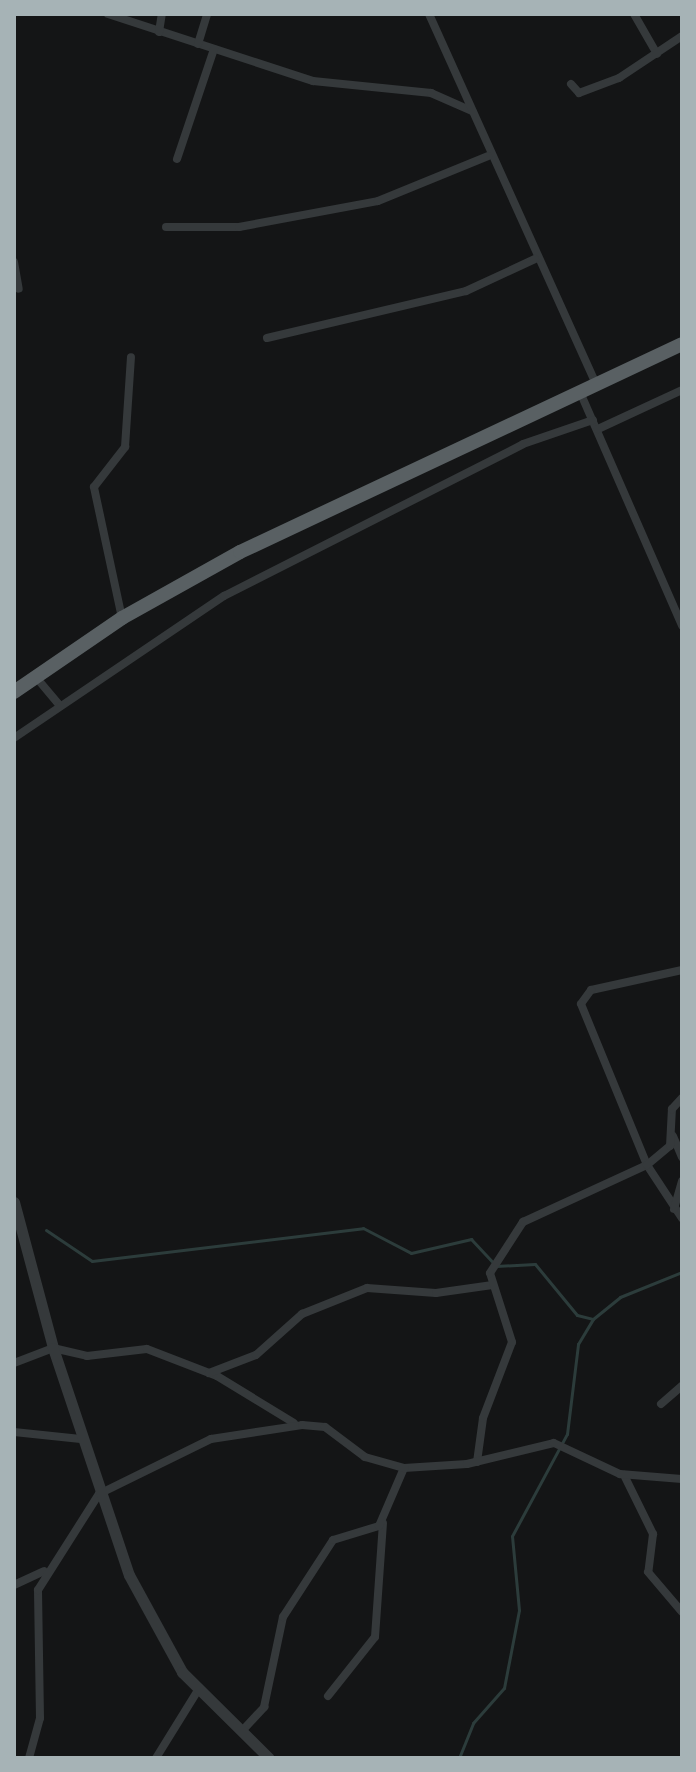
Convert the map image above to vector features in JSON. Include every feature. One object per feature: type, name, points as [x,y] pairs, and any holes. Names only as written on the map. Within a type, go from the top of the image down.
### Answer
[{"type":"highway","points":[[14,692],[122,618],[240,552],[682,344]]},
{"type":"street","points":[[108,14],[329,86],[431,93],[472,111]]},
{"type":"street","points":[[159,32],[162,14]]},
{"type":"street","points":[[198,44],[207,14]]},
{"type":"street","points":[[429,14],[472,111],[488,156],[596,384]]},
{"type":"street","points":[[634,14],[657,54]]},
{"type":"street","points":[[571,84],[579,93],[657,54],[682,36]]},
{"type":"street","points":[[177,159],[214,49]]},
{"type":"street","points":[[166,227],[239,227],[378,201],[488,156]]},
{"type":"street","points":[[267,338],[452,295],[535,259]]},
{"type":"street","points":[[14,262],[19,289]]},
{"type":"street","points":[[122,618],[94,487],[125,447],[131,357]]},
{"type":"street","points":[[14,738],[224,596],[523,444],[595,425],[682,390]]},
{"type":"street","points":[[580,392],[682,626]]},
{"type":"street","points":[[35,676],[60,706]]},
{"type":"street","points":[[682,970],[591,990],[581,1004],[647,1165],[682,1218]]},
{"type":"street","points":[[682,1098],[672,1109],[673,1136],[682,1157]]},
{"type":"street","points":[[477,1462],[483,1418],[512,1342],[490,1273],[523,1222],[647,1165],[673,1136]]},
{"type":"street","points":[[674,1209],[682,1181]]},
{"type":"street","points":[[14,1202],[81,1439],[129,1575],[197,1692],[269,1758]]},
{"type":"street","points":[[209,1373],[256,1355],[302,1314],[367,1288],[436,1293],[492,1285]]},
{"type":"street","points":[[14,1363],[53,1348],[87,1356],[147,1349],[209,1373],[270,1415],[302,1425],[325,1427],[365,1457],[404,1468],[477,1462],[554,1443],[624,1475],[682,1479]]},
{"type":"street","points":[[661,1404],[682,1386]]},
{"type":"street","points":[[29,1758],[40,1718],[34,1613],[45,1571],[99,1494],[211,1439],[302,1425]]},
{"type":"street","points":[[14,1432],[81,1439]]},
{"type":"street","points":[[328,1696],[375,1637],[383,1520],[404,1468]]},
{"type":"street","points":[[624,1475],[653,1534],[648,1572],[682,1612]]},
{"type":"street","points":[[242,1731],[264,1707],[283,1617],[326,1549],[383,1520]]},
{"type":"street","points":[[14,1585],[45,1571]]},
{"type":"street","points":[[156,1758],[197,1692]]},
{"type":"waterway","points":[[46,1230],[92,1261],[363,1228],[411,1253],[471,1239],[496,1266],[535,1264],[577,1315],[593,1319]]},
{"type":"waterway","points":[[459,1758],[473,1723],[504,1688],[519,1610],[512,1536],[567,1434],[578,1344],[593,1319],[620,1297],[682,1272]]}]
